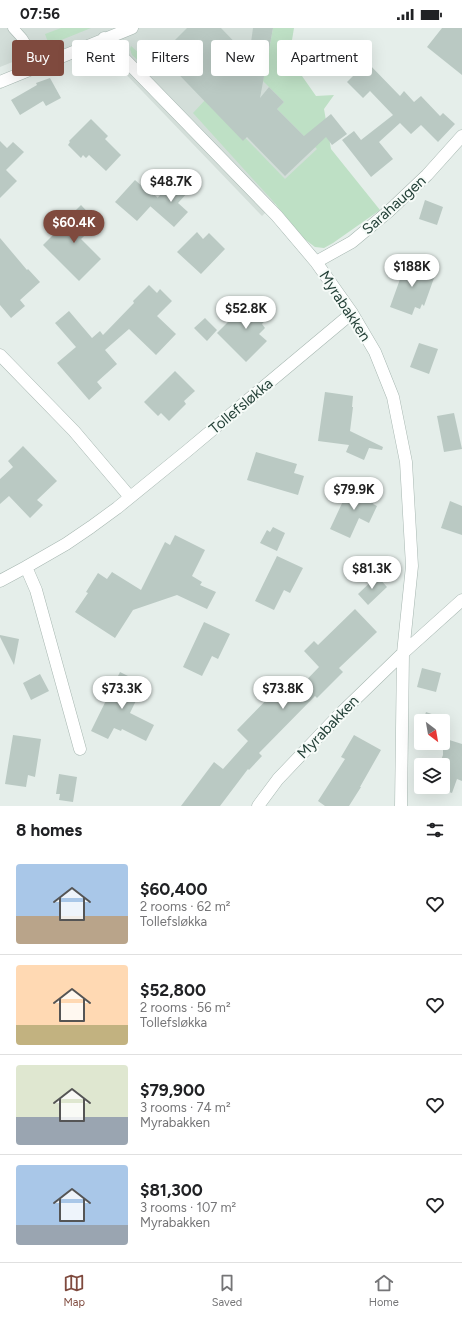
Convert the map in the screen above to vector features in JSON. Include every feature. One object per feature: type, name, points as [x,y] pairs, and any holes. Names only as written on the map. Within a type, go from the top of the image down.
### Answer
[{"type":"street","points":[[64,56],[104,38],[132,28]]},
{"type":"street","name":"Myrabakken","points":[[104,38],[277,216],[316,262],[352,313],[375,352],[393,397],[406,462],[412,566],[403,653],[401,806]]},
{"type":"street","points":[[0,82],[15,76]]},
{"type":"street","name":"Sarahaugen","points":[[316,262],[352,242],[389,211],[427,175],[462,136]]},
{"type":"street","name":"Tollefsløkka","points":[[0,581],[66,544],[91,527],[187,451],[352,313]]},
{"type":"street","points":[[0,355],[74,431],[130,497]]},
{"type":"street","points":[[26,567],[36,590],[80,749]]},
{"type":"street","points":[[403,653],[462,600]]},
{"type":"street","name":"Myrabakken","points":[[258,806],[278,779],[340,714],[403,653]]},
{"type":"lane","points":[[13,28],[23,40]]},
{"type":"shaded area","points":[[0,28],[273,28],[269,51],[269,40],[211,40],[211,76],[267,76],[330,149],[262,216],[128,76],[129,76],[129,40],[72,40],[72,48],[64,50],[64,40],[12,40],[12,62],[0,67]]},
{"type":"green space","points":[[61,28],[91,28],[61,40],[47,40],[45,34]]},
{"type":"green space","points":[[273,28],[294,28],[292,40],[277,40],[277,76],[302,76],[316,96],[334,95],[324,109],[331,149],[380,210],[324,248],[315,247],[303,238],[272,200],[193,113],[207,98],[285,179],[317,149],[277,109],[284,102],[263,81],[264,76],[269,76],[269,49]]},
{"type":"green space","points":[[131,46],[137,51],[137,60],[132,55],[130,49]]},
{"type":"building","points":[[187,28],[221,28],[233,40],[211,40],[211,76],[264,76],[260,98],[269,87],[284,102],[277,109],[304,136],[331,114],[347,134],[332,145],[326,137],[285,176],[247,137],[243,141],[180,76],[203,76],[203,40],[175,40]]},
{"type":"building","points":[[253,28],[273,28],[269,50],[269,40],[251,40]]},
{"type":"building","points":[[442,28],[462,28],[462,75],[427,47]]},
{"type":"building","points":[[372,67],[400,96],[404,91],[414,102],[421,96],[440,116],[443,113],[455,124],[438,142],[421,125],[411,134],[400,123],[379,142],[393,159],[371,177],[342,140],[354,131],[361,140],[393,115],[370,91],[363,98],[347,82],[353,76],[372,76]]},
{"type":"building","points":[[50,78],[61,98],[46,106],[43,101],[20,115],[11,100],[37,85],[36,83]]},
{"type":"building","points":[[91,119],[108,136],[105,139],[121,155],[106,171],[89,155],[86,158],[83,155],[81,158],[68,145],[70,142],[69,141]]},
{"type":"building","points":[[0,141],[7,148],[13,142],[24,152],[6,170],[17,181],[0,198]]},
{"type":"building","points":[[175,179],[189,191],[178,203],[188,212],[174,227],[150,206]]},
{"type":"building","points":[[135,180],[143,187],[144,185],[158,198],[137,221],[115,202]]},
{"type":"building","points":[[425,200],[443,207],[437,225],[419,219]]},
{"type":"building","points":[[81,205],[98,223],[81,239],[101,259],[79,281],[43,245]]},
{"type":"building","points":[[197,232],[203,239],[209,233],[225,249],[201,274],[177,252]]},
{"type":"building","points":[[0,238],[27,270],[28,269],[40,282],[20,300],[25,306],[11,318],[0,305]]},
{"type":"building","points":[[408,257],[425,263],[421,273],[434,278],[424,306],[422,304],[420,309],[415,307],[412,315],[390,307]]},
{"type":"building","points":[[149,285],[157,293],[160,289],[172,301],[157,316],[176,334],[156,355],[129,329],[105,350],[117,364],[97,382],[102,388],[89,400],[57,363],[76,347],[55,323],[69,311],[92,338],[100,331],[103,335]]},
{"type":"building","points":[[249,301],[257,308],[262,303],[272,313],[262,324],[265,328],[259,334],[267,341],[246,362],[217,333]]},
{"type":"building","points":[[205,318],[217,330],[207,341],[194,328]]},
{"type":"building","points":[[419,343],[438,349],[429,374],[410,367]]},
{"type":"building","points":[[175,371],[195,391],[184,401],[186,404],[169,421],[161,413],[158,416],[144,402]]},
{"type":"building","points":[[325,392],[353,396],[350,431],[383,447],[382,450],[369,448],[364,460],[346,452],[349,445],[318,441]]},
{"type":"building","points":[[454,413],[462,449],[444,452],[437,416]]},
{"type":"building","points":[[23,446],[57,481],[37,500],[43,505],[30,518],[9,496],[0,504],[0,479],[13,467],[8,461]]},
{"type":"building","points":[[256,452],[297,464],[294,473],[304,476],[298,495],[247,480]]},
{"type":"building","points":[[351,484],[377,496],[373,504],[377,506],[369,523],[359,518],[350,538],[330,529]]},
{"type":"building","points":[[450,501],[462,506],[462,535],[441,528]]},
{"type":"building","points":[[273,527],[285,533],[277,551],[260,543],[267,530],[270,532]]},
{"type":"building","points":[[175,535],[205,550],[192,576],[202,582],[200,585],[216,592],[207,609],[177,595],[133,610],[115,638],[75,612],[88,593],[86,592],[98,573],[107,579],[112,572],[141,590],[165,542],[170,545]]},
{"type":"building","points":[[277,556],[303,568],[290,593],[284,590],[274,610],[255,601]]},
{"type":"building","points":[[377,576],[387,587],[368,605],[358,594]]},
{"type":"building","points":[[355,609],[377,632],[339,668],[343,672],[317,698],[315,696],[259,753],[262,756],[249,770],[248,769],[220,806],[181,806],[214,762],[223,769],[248,741],[237,730],[282,684],[292,695],[319,667],[304,651],[314,641],[318,645]]},
{"type":"building","points":[[204,622],[230,634],[218,659],[212,656],[202,676],[183,667]]},
{"type":"building","points":[[0,635],[19,639],[14,665],[0,637]]},
{"type":"building","points":[[422,668],[441,673],[436,692],[417,687]]},
{"type":"building","points":[[120,672],[144,684],[130,713],[154,725],[146,741],[122,729],[121,731],[114,728],[108,739],[91,731]]},
{"type":"building","points":[[40,674],[49,691],[31,700],[23,683]]},
{"type":"building","points":[[13,735],[41,739],[35,777],[28,775],[26,787],[5,784]]},
{"type":"building","points":[[354,735],[381,750],[349,806],[325,806],[318,801],[345,759],[341,757]]},
{"type":"building","points":[[450,740],[462,744],[462,781],[457,779],[452,793],[450,792],[450,758],[442,758],[443,750],[450,750]]},
{"type":"building","points":[[59,774],[77,777],[73,802],[59,800],[60,794],[56,794]]}]
